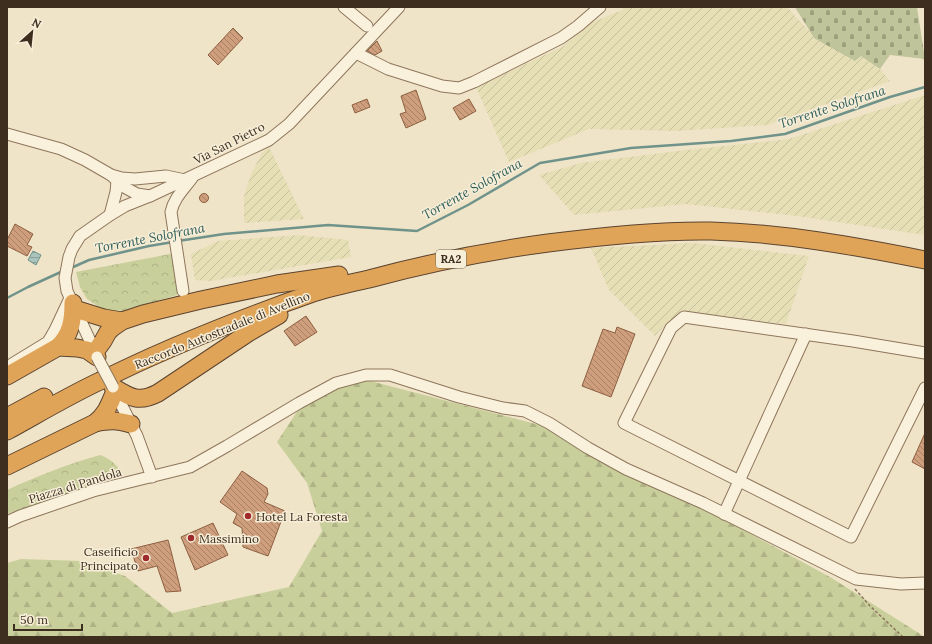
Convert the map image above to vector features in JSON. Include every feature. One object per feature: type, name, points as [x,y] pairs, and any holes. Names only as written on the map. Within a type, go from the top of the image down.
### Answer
[{"type":"highway","name":"Raccordo Autostradale di Avellino","points":[[7,417],[112,363],[194,327],[303,286],[375,265],[519,235],[593,226],[667,221],[741,221],[820,230],[925,249]]},
{"type":"highway","name":"Raccordo Autostradale di Avellino","points":[[7,431],[100,381],[184,343],[250,316],[316,293],[444,260],[512,248],[588,238],[660,232],[710,231],[788,237],[925,260]]},
{"type":"highway","points":[[58,347],[77,348],[96,354],[108,332],[112,328],[122,321],[143,314],[277,284],[339,275]]},
{"type":"highway","points":[[95,423],[102,416],[110,403],[114,389],[127,396],[142,399],[150,397],[248,333],[274,318],[299,306],[361,281]]},
{"type":"highway","points":[[7,376],[58,347],[68,333],[73,320],[73,303],[104,318],[122,321]]},
{"type":"highway","points":[[7,466],[95,423],[109,420],[132,426],[150,397]]},
{"type":"street","points":[[344,7],[367,26]]},
{"type":"street","name":"Via San Pietro","points":[[73,303],[67,291],[65,278],[69,256],[80,236],[125,206],[150,196],[269,140],[289,124],[400,7]]},
{"type":"street","points":[[356,53],[388,69],[442,86],[459,88],[474,82],[561,38],[600,7]]},
{"type":"street","points":[[7,134],[61,149],[85,160],[114,178],[124,187],[138,194],[150,196],[148,186],[135,179]]},
{"type":"street","points":[[114,178],[135,179],[166,176],[190,177]]},
{"type":"street","points":[[183,291],[171,212],[172,205],[190,177]]},
{"type":"street","points":[[110,215],[115,196],[114,178]]},
{"type":"street","points":[[73,303],[96,354],[137,436],[152,477]]},
{"type":"street","points":[[7,367],[48,342],[73,303]]},
{"type":"street","points":[[925,353],[854,341],[684,317],[671,328],[624,423],[851,537],[925,388]]},
{"type":"street","points":[[724,514],[806,334]]},
{"type":"street","name":"Piazza di Pandola","points":[[7,522],[93,491],[190,467],[299,402],[336,383],[366,375],[390,375],[458,397],[502,408],[525,411],[549,423],[588,448],[626,469],[703,503],[856,579],[901,584],[925,583]]},
{"type":"path","points":[[847,574],[853,586],[870,606],[903,637]]},
{"type":"shaded area","points":[[623,7],[787,7],[815,38],[861,56],[880,69],[890,81],[768,125],[676,131],[589,129],[509,162],[476,87],[564,46],[588,24],[623,10]]},
{"type":"shaded area","points":[[925,95],[925,235],[797,216],[686,204],[574,215],[539,175],[581,163],[789,139]]},
{"type":"shaded area","points":[[269,147],[304,219],[244,223],[244,196],[251,174],[262,153]]},
{"type":"shaded area","points":[[299,235],[348,240],[351,257],[211,281],[195,280],[191,254],[218,241]]},
{"type":"shaded area","points":[[693,243],[809,256],[786,324],[685,312],[669,320],[655,336],[609,290],[591,248]]},
{"type":"green space","points":[[795,7],[917,7],[925,59],[890,55],[880,69],[861,56],[855,61],[814,38]]},
{"type":"green space","points":[[175,253],[177,264],[177,295],[124,311],[107,310],[99,307],[87,299],[80,287],[76,272]]},
{"type":"green space","points":[[351,376],[559,430],[830,577],[925,637],[7,637],[7,563],[21,559],[83,561],[125,576],[172,613],[289,587],[322,531],[307,483],[277,442],[304,401]]},
{"type":"green space","points":[[100,455],[114,463],[119,468],[123,476],[7,514],[7,490],[76,462]]},
{"type":"water","points":[[33,251],[41,255],[36,265],[28,260]]},
{"type":"building","points":[[233,28],[243,38],[218,65],[208,55]]},
{"type":"building","points":[[377,41],[382,51],[375,55],[367,51]]},
{"type":"building","points":[[416,90],[426,119],[406,128],[400,114],[406,112],[401,96]]},
{"type":"building","points":[[367,99],[370,107],[355,113],[352,105]]},
{"type":"building","points":[[469,99],[476,111],[460,120],[453,108]]},
{"type":"building","points":[[202,194],[206,194],[208,198],[206,202],[202,202],[200,200],[200,196]]},
{"type":"building","points":[[15,224],[33,234],[27,245],[32,247],[27,256],[7,246],[7,240]]},
{"type":"building","points":[[306,316],[317,332],[295,346],[284,331]]},
{"type":"building","points":[[617,327],[635,334],[611,397],[582,386],[603,329],[615,333]]},
{"type":"building","points":[[925,433],[925,469],[912,462]]},
{"type":"building","points":[[242,471],[267,488],[268,494],[264,502],[285,511],[268,556],[243,547],[242,528],[233,523],[237,514],[220,502]]},
{"type":"building","points":[[213,523],[228,555],[195,570],[181,537]]},
{"type":"building","points":[[168,540],[181,591],[166,592],[157,566],[138,571],[131,549]]},
{"type":"waterway","name":"Torrente Solofrana","points":[[178,241],[224,234],[328,225],[417,231],[468,205],[540,163],[631,148],[731,141],[785,134],[890,97],[925,87]]},
{"type":"waterway","name":"Torrente Solofrana","points":[[71,268],[89,260],[173,242]]},
{"type":"waterway","name":"Torrente Solofrana","points":[[7,298],[63,271]]},
{"type":"place","name":"Hotel La Foresta","points":[[248,516]]},
{"type":"place","name":"Massimino","points":[[191,538]]},
{"type":"place","name":"Caseificio Principato","points":[[146,558]]}]
